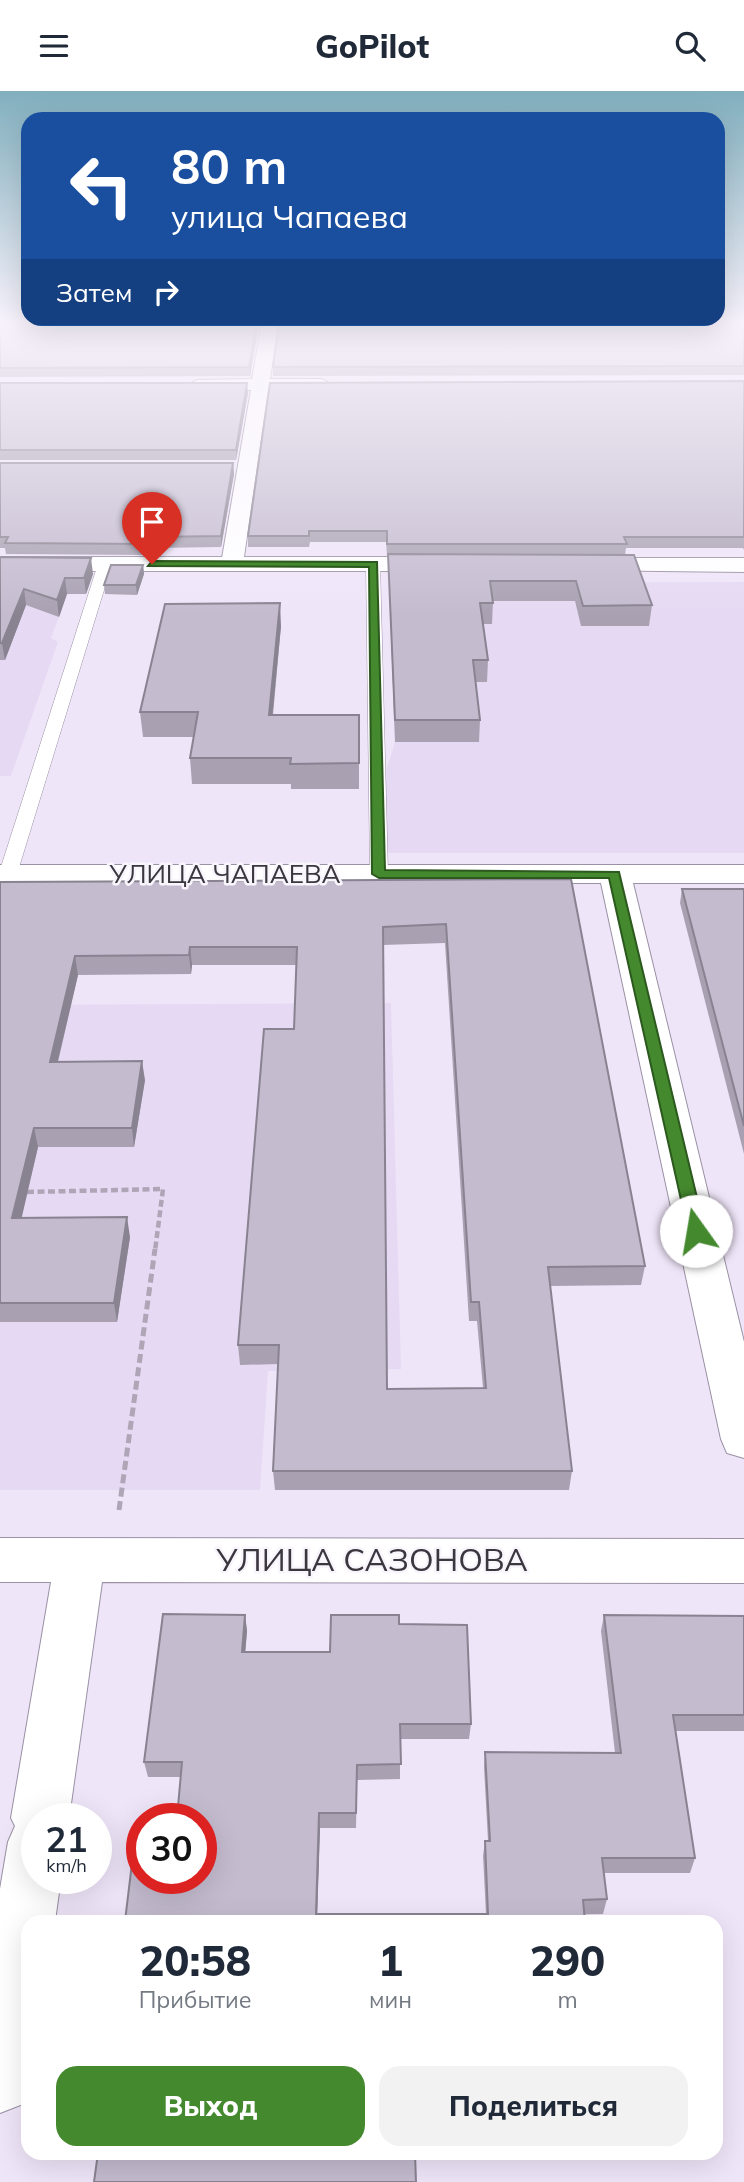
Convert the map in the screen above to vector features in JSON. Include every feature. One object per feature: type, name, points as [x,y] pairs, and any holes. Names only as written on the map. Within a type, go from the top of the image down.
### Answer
[{"type":"street","points":[[232,564],[242,467],[253,421]]},
{"type":"street","points":[[0,564],[457,564]]},
{"type":"street","points":[[567,565],[744,565]]},
{"type":"street","name":"УЛИЦА ЧАПАЕВА","points":[[4,874],[744,874]]},
{"type":"street","points":[[615,874],[744,1439]]},
{"type":"street","name":"УЛИЦА САЗОНОВА","points":[[0,1560],[744,1561]]},
{"type":"street","points":[[43,1803],[96,1560]]},
{"type":"street","points":[[26,1915],[29,1894]]},
{"type":"street","points":[[0,2081],[21,1945]]},
{"type":"lane","points":[[4,874],[105,564]]},
{"type":"lane","points":[[373,564],[379,874]]},
{"type":"path","points":[[27,1192],[163,1189],[96,1560]]},
{"type":"shaded area","points":[[744,582],[744,853],[384,853],[382,784],[395,742],[389,583]]},
{"type":"shaded area","points":[[0,601],[62,609],[51,638],[58,642],[11,776],[0,776]]},
{"type":"shaded area","points":[[391,1003],[401,1369],[268,1371],[260,1490],[0,1490],[0,1005]]},
{"type":"building","points":[[0,421],[241,421],[236,450],[0,450]]},
{"type":"building","points":[[265,421],[744,421],[744,537],[624,537],[627,544],[387,544],[387,531],[309,531],[309,536],[248,536]]},
{"type":"building","points":[[0,463],[233,463],[221,536],[150,537],[148,544],[5,543],[8,537],[0,537]]},
{"type":"building","points":[[388,554],[634,555],[652,605],[583,606],[576,581],[490,581],[493,603],[480,603],[488,660],[473,660],[480,720],[395,720]]},
{"type":"building","points":[[0,557],[91,558],[84,578],[65,578],[57,600],[24,589],[0,643]]},
{"type":"building","points":[[111,565],[143,565],[136,585],[104,585]]},
{"type":"building","points":[[280,603],[269,715],[359,715],[359,763],[290,764],[291,758],[190,758],[198,712],[140,712],[165,604]]},
{"type":"building","points":[[571,879],[645,1266],[548,1267],[572,1471],[273,1471],[279,1345],[238,1345],[264,1029],[294,1029],[297,947],[190,947],[189,955],[75,956],[50,1062],[142,1061],[132,1128],[34,1128],[12,1218],[127,1217],[114,1303],[0,1303],[0,882]],"holes":[[[446,924],[471,1302],[479,1302],[486,1388],[387,1389],[383,927]]]},
{"type":"building","points":[[682,889],[744,889],[744,1126]]},
{"type":"building","points":[[163,1614],[245,1615],[242,1652],[330,1652],[331,1615],[399,1615],[399,1624],[467,1625],[471,1724],[400,1724],[401,1764],[357,1765],[356,1813],[319,1813],[316,1914],[488,1914],[485,1841],[490,1841],[485,1752],[621,1753],[604,1615],[744,1616],[744,1715],[673,1715],[695,1858],[602,1858],[607,1899],[583,1900],[584,1915],[126,1915],[128,1894],[217,1894],[217,1803],[178,1803],[182,1762],[144,1762]]},
{"type":"building","points":[[97,2160],[415,2160],[416,2182],[94,2182]]},
{"type":"route","points":[[152,564],[373,564],[379,874],[615,874],[696,1231]]}]
